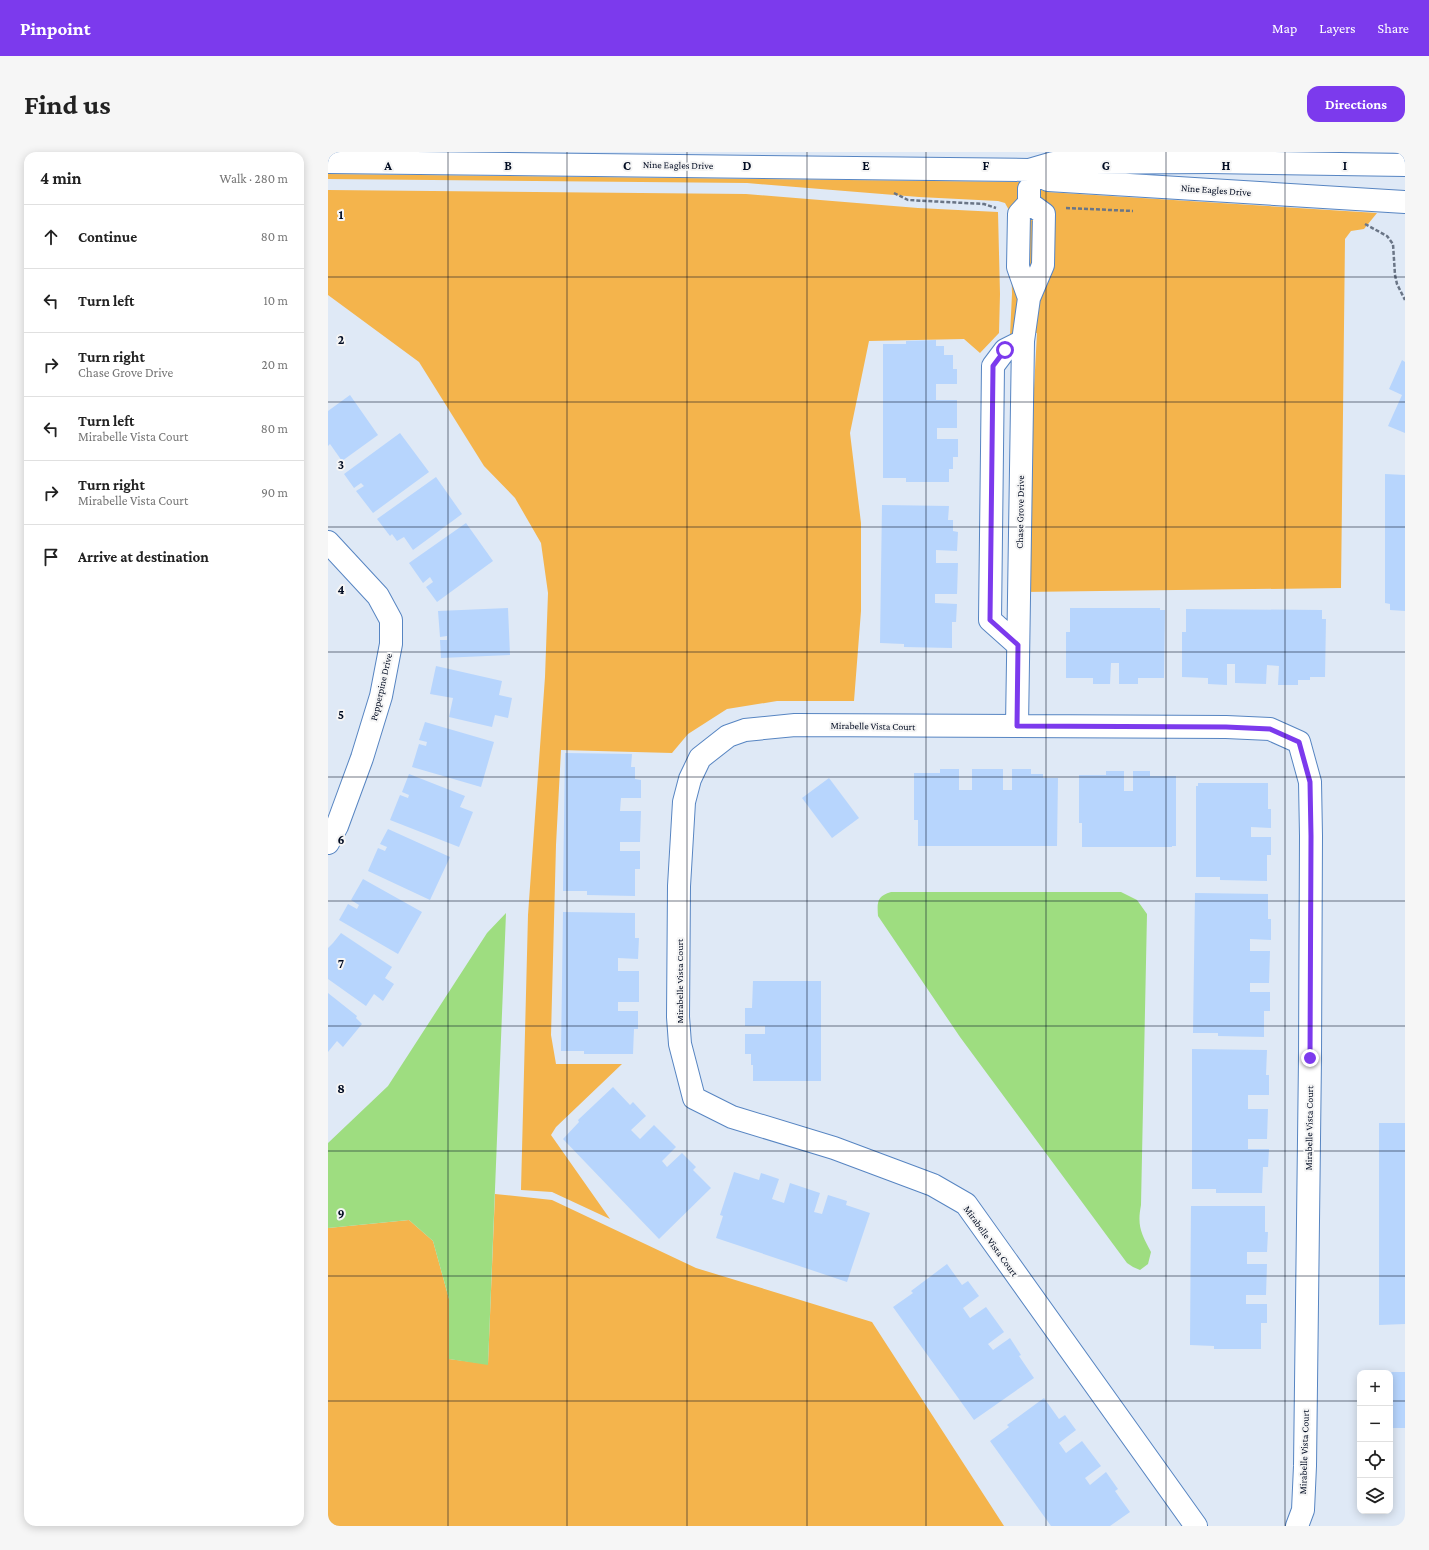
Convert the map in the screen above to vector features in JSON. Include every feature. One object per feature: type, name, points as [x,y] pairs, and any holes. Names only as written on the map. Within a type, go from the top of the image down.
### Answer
[{"type":"street","name":"Nine Eagles Drive","points":[[328,162],[563,158],[1029,170],[1052,163],[1209,162],[1405,165]]},
{"type":"street","name":"Nine Eagles Drive","points":[[1029,170],[1048,180],[1405,202]]},
{"type":"street","name":"Chase Grove Drive","points":[[1017,726],[1023,341],[1029,298],[1043,265],[1044,214],[1029,203],[1029,170]]},
{"type":"street","points":[[1018,645],[990,620],[993,366],[1005,350],[1023,341]]},
{"type":"street","name":"Pepperpine Drive","points":[[328,843],[337,826],[362,758],[381,696],[391,644],[391,620],[378,596],[329,543]]},
{"type":"street","name":"Mirabelle Vista Court","points":[[1196,1526],[966,1204],[933,1185],[834,1148],[732,1118],[694,1098],[680,1044],[678,1017],[679,886],[684,802],[690,779],[700,758],[728,736],[745,730],[795,725],[1226,727],[1270,729],[1299,742],[1310,782],[1311,844],[1305,1458],[1302,1510],[1297,1526]]},
{"type":"path","points":[[1065,208],[1139,211]]},
{"type":"path","points":[[1360,221],[1387,236],[1393,244],[1395,275],[1397,284],[1405,300]]},
{"type":"shaded area","points":[[328,174],[1019,182],[1020,186],[1027,184],[1047,192],[1377,213],[1364,229],[1351,231],[1345,239],[1341,588],[1023,592],[1037,333],[1010,335],[1012,294],[1010,212],[1005,203],[998,201],[919,197],[747,183],[328,179]]},
{"type":"shaded area","points":[[328,190],[746,194],[918,208],[998,212],[1000,294],[999,333],[980,353],[964,339],[869,341],[850,433],[861,523],[861,611],[854,701],[777,701],[727,709],[688,734],[672,753],[561,750],[556,845],[551,1035],[556,1064],[622,1064],[556,1127],[551,1135],[610,1219],[552,1192],[521,1190],[528,915],[545,677],[548,593],[541,543],[515,498],[484,466],[419,362],[328,295]]},
{"type":"shaded area","points":[[891,892],[1121,892],[1137,900],[1147,914],[1141,1205],[1139,1219],[1142,1234],[1151,1252],[1148,1264],[1140,1270],[1127,1263],[960,1037],[878,916],[878,903],[880,898]]},
{"type":"shaded area","points":[[506,913],[488,1365],[449,1359],[449,1299],[433,1241],[409,1220],[328,1228],[328,1143],[388,1086],[487,933]]},
{"type":"shaded area","points":[[495,1194],[552,1200],[696,1268],[872,1322],[1004,1526],[328,1526],[328,1228],[409,1220],[433,1241],[449,1299],[449,1359],[488,1364]]},
{"type":"building","points":[[936,340],[936,346],[944,346],[944,355],[953,355],[953,369],[957,369],[957,384],[936,384],[936,400],[957,400],[957,428],[937,428],[937,439],[958,439],[958,457],[953,457],[953,469],[949,469],[949,482],[906,482],[906,478],[883,478],[883,344],[906,344],[906,341]]},
{"type":"building","points":[[1402,360],[1405,362],[1405,433],[1388,426],[1402,395],[1389,389]]},
{"type":"building","points":[[350,395],[378,435],[342,461],[330,444],[328,446],[328,411]]},
{"type":"building","points":[[400,433],[429,472],[373,513],[356,491],[364,486],[361,483],[354,488],[344,474]]},
{"type":"building","points":[[1385,474],[1405,475],[1405,611],[1390,610],[1390,604],[1385,603]]},
{"type":"building","points":[[436,477],[462,514],[413,550],[404,537],[397,541],[392,534],[390,536],[377,519]]},
{"type":"building","points":[[882,505],[949,506],[948,520],[953,520],[953,531],[958,532],[957,551],[936,550],[936,563],[958,563],[957,594],[935,594],[935,603],[957,604],[956,622],[952,622],[952,648],[904,647],[904,644],[880,643]]},
{"type":"building","points":[[466,523],[493,561],[437,602],[426,587],[433,582],[430,577],[423,583],[409,563]]},
{"type":"building","points":[[508,608],[510,655],[441,658],[440,640],[447,640],[447,636],[440,637],[438,611]]},
{"type":"building","points":[[1070,608],[1160,608],[1160,610],[1165,610],[1164,678],[1138,678],[1138,684],[1119,684],[1119,663],[1111,663],[1110,684],[1093,684],[1093,678],[1066,678],[1066,632],[1070,632]]},
{"type":"building","points":[[1186,609],[1322,610],[1322,619],[1326,619],[1325,677],[1310,677],[1310,680],[1298,680],[1298,685],[1278,685],[1279,666],[1267,665],[1266,684],[1235,683],[1235,664],[1227,664],[1227,685],[1208,684],[1208,678],[1182,677],[1182,632],[1186,632]]},
{"type":"building","points":[[436,666],[502,681],[499,695],[512,698],[508,718],[495,715],[492,727],[449,717],[453,698],[430,694]]},
{"type":"building","points":[[425,722],[494,742],[481,787],[412,767],[419,744],[426,746],[427,742],[419,740]]},
{"type":"building","points":[[565,753],[632,754],[631,767],[635,767],[635,779],[641,780],[641,798],[621,798],[620,811],[641,811],[640,842],[620,842],[620,851],[640,851],[640,869],[635,869],[635,896],[587,895],[587,891],[563,891]]},
{"type":"building","points":[[940,769],[959,769],[959,790],[972,790],[972,769],[1003,769],[1003,790],[1012,790],[1012,769],[1031,769],[1031,774],[1043,774],[1043,778],[1058,778],[1057,846],[918,846],[918,820],[914,820],[914,773],[940,773]]},
{"type":"building","points":[[1106,771],[1124,771],[1124,791],[1133,791],[1133,771],[1150,771],[1150,776],[1176,776],[1176,846],[1082,847],[1082,823],[1079,823],[1079,775],[1106,775]]},
{"type":"building","points":[[409,774],[465,796],[460,807],[473,812],[459,847],[390,820],[400,795],[408,798],[409,795],[402,792]]},
{"type":"building","points":[[829,778],[859,818],[832,838],[802,798]]},
{"type":"building","points":[[1198,783],[1268,783],[1268,809],[1271,809],[1271,828],[1251,827],[1251,837],[1271,837],[1271,855],[1267,855],[1267,881],[1220,880],[1220,877],[1196,877],[1196,786],[1198,786]]},
{"type":"building","points":[[388,829],[450,857],[430,900],[368,871],[378,848],[385,851],[387,847],[380,844]]},
{"type":"building","points":[[363,879],[422,912],[398,954],[339,920],[348,904],[357,909],[359,905],[351,900]]},
{"type":"building","points":[[1195,893],[1268,894],[1268,919],[1271,919],[1271,940],[1250,939],[1250,951],[1270,951],[1269,983],[1250,983],[1250,992],[1270,992],[1270,1011],[1264,1011],[1264,1037],[1218,1036],[1218,1033],[1193,1033]]},
{"type":"building","points":[[563,912],[635,913],[635,938],[639,938],[638,959],[618,958],[618,971],[639,971],[639,1002],[618,1002],[618,1011],[638,1011],[638,1029],[634,1029],[633,1054],[584,1054],[584,1051],[561,1051]]},
{"type":"building","points":[[341,933],[392,967],[385,978],[394,984],[383,1001],[374,994],[366,1006],[328,979],[328,948]]},
{"type":"building","points":[[753,981],[821,981],[821,1081],[753,1081],[751,1054],[745,1054],[745,1034],[765,1034],[765,1026],[745,1026],[745,1008],[752,1008]]},
{"type":"building","points":[[328,993],[357,1016],[356,1018],[362,1024],[343,1047],[337,1041],[328,1052]]},
{"type":"building","points":[[1192,1049],[1267,1050],[1266,1075],[1269,1075],[1269,1095],[1248,1095],[1248,1109],[1268,1109],[1267,1139],[1248,1139],[1248,1149],[1269,1149],[1268,1167],[1263,1167],[1262,1193],[1216,1193],[1216,1189],[1192,1189]]},
{"type":"building","points":[[613,1087],[630,1105],[633,1102],[646,1116],[631,1130],[640,1139],[654,1125],[676,1147],[662,1161],[667,1167],[682,1153],[696,1167],[693,1170],[711,1188],[659,1239],[563,1139],[579,1122],[578,1120]]},
{"type":"building","points":[[1379,1123],[1405,1123],[1405,1324],[1379,1325]]},
{"type":"building","points":[[734,1172],[759,1180],[761,1173],[779,1179],[772,1199],[784,1203],[790,1183],[820,1193],[814,1212],[822,1214],[828,1195],[847,1201],[846,1205],[870,1213],[847,1282],[716,1238],[723,1216],[720,1215]]},
{"type":"building","points":[[1191,1206],[1265,1206],[1265,1232],[1268,1232],[1267,1252],[1247,1252],[1247,1264],[1267,1264],[1266,1295],[1246,1295],[1246,1304],[1267,1304],[1267,1323],[1261,1323],[1261,1349],[1214,1349],[1214,1346],[1190,1345]]},
{"type":"building","points":[[947,1264],[962,1285],[968,1281],[979,1296],[963,1308],[970,1318],[986,1307],[1004,1332],[988,1344],[993,1350],[1010,1338],[1021,1355],[1019,1356],[1034,1378],[974,1420],[893,1307],[913,1293],[911,1291]]},
{"type":"building","points":[[1393,1372],[1405,1372],[1405,1428],[1393,1428]]},
{"type":"building","points":[[1044,1398],[1059,1419],[1065,1415],[1076,1430],[1059,1443],[1066,1453],[1082,1441],[1101,1466],[1085,1478],[1090,1485],[1106,1472],[1118,1489],[1115,1491],[1130,1512],[1110,1526],[1051,1526],[990,1441],[1009,1427],[1007,1425]]},
{"type":"route","points":[[1005,350],[993,366],[990,620],[1018,645],[1017,726],[1226,727],[1270,729],[1299,742],[1310,782],[1310,1058]]}]
